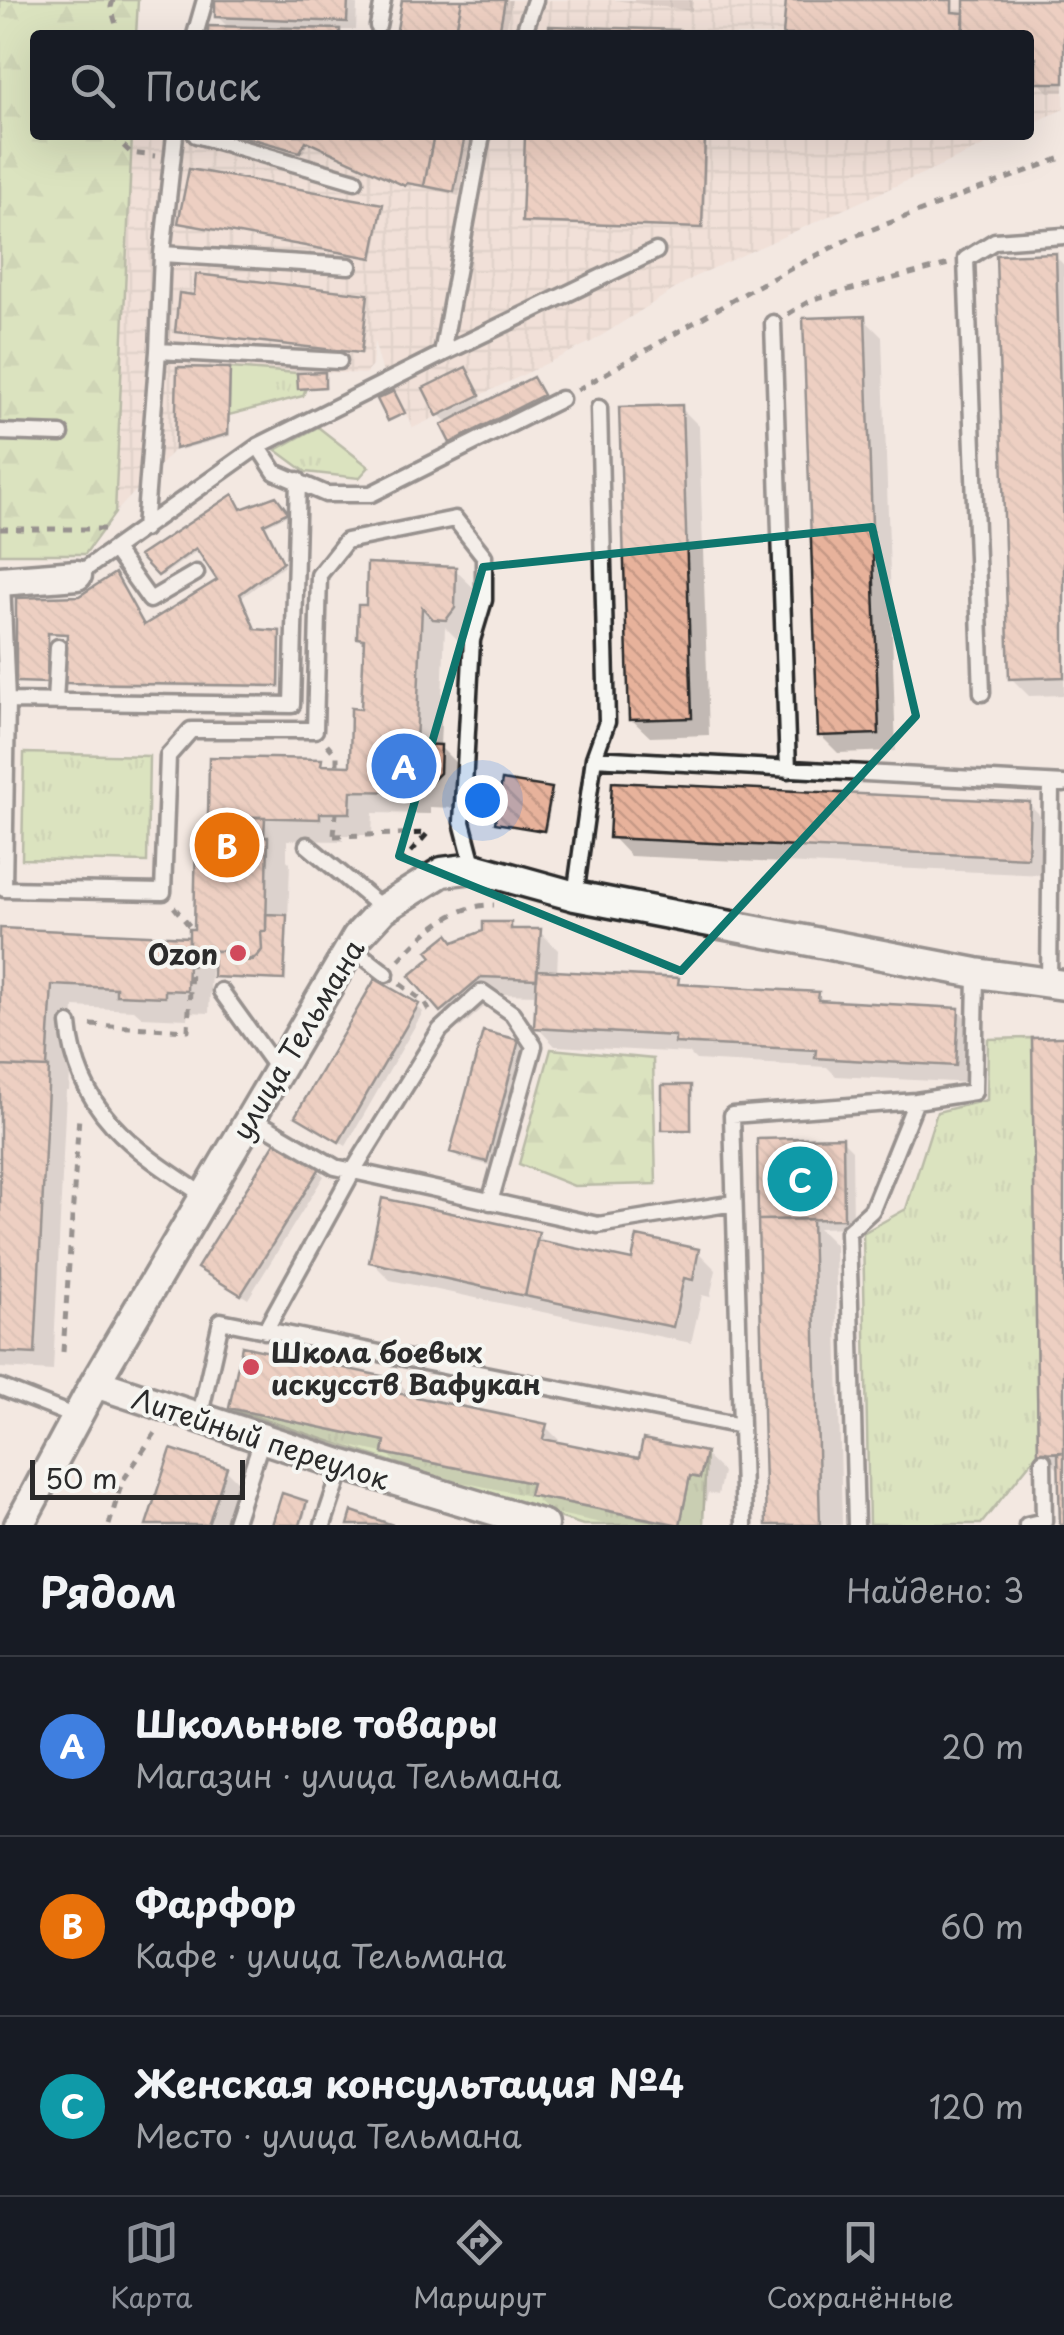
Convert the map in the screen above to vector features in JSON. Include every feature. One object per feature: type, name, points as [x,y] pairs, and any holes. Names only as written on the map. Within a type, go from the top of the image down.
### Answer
[{"type":"street","points":[[1,581],[78,575]]},
{"type":"street","points":[[474,868],[575,896],[976,973],[1057,984]]},
{"type":"street","name":"улица Тельмана","points":[[19,1525],[94,1383],[377,904],[442,872],[474,868]]},
{"type":"street","name":"Литейный переулок","points":[[94,1383],[508,1520],[543,1525]]},
{"type":"lane","points":[[197,30],[205,0]]},
{"type":"lane","points":[[378,26],[383,0]]},
{"type":"lane","points":[[525,30],[534,0]]},
{"type":"lane","points":[[144,529],[162,254],[174,140]]},
{"type":"lane","points":[[213,140],[355,181]]},
{"type":"lane","points":[[442,354],[481,140]]},
{"type":"lane","points":[[982,693],[966,259],[995,242],[1064,236]]},
{"type":"lane","points":[[78,575],[258,446],[656,251]]},
{"type":"lane","points":[[162,254],[349,266]]},
{"type":"lane","points":[[773,323],[788,770]]},
{"type":"lane","points":[[158,350],[338,360]]},
{"type":"lane","points":[[258,446],[274,472],[326,494],[371,494],[561,399]]},
{"type":"lane","points":[[575,896],[594,758],[607,722],[600,408]]},
{"type":"lane","points":[[0,432],[61,434]]},
{"type":"lane","points":[[7,701],[292,705],[298,480]]},
{"type":"lane","points":[[1,581],[7,701],[4,889],[163,892],[168,756],[190,730],[315,730],[318,575],[346,541],[456,519],[484,556],[484,600],[472,640],[462,822],[474,868]]},
{"type":"lane","points":[[115,551],[150,600],[196,574]]},
{"type":"lane","points":[[55,702],[58,647]]},
{"type":"lane","points":[[594,758],[1058,784],[1057,984]]},
{"type":"lane","points":[[307,844],[377,904]]},
{"type":"lane","points":[[350,948],[386,974]]},
{"type":"lane","points":[[744,1525],[732,1115],[974,1092],[976,973]]},
{"type":"lane","points":[[220,992],[278,1070]]},
{"type":"lane","points":[[265,1330],[353,1171],[440,1030],[482,992],[512,1012],[534,1046],[490,1202]]},
{"type":"lane","points":[[69,1024],[71,1049],[92,1104],[134,1150],[204,1195]]},
{"type":"lane","points":[[856,1525],[848,1232],[872,1210],[916,1100]]},
{"type":"lane","points":[[250,1117],[335,1168],[598,1225],[734,1203]]},
{"type":"lane","points":[[200,1419],[221,1322],[741,1426]]},
{"type":"lane","points":[[0,1387],[76,1417]]},
{"type":"lane","points":[[234,1525],[262,1439]]},
{"type":"lane","points":[[1028,1525],[1044,1521],[1043,1461]]},
{"type":"lane","points":[[324,1525],[343,1466]]},
{"type":"path","points":[[113,0],[118,30]]},
{"type":"path","points":[[117,140],[131,154],[172,158]]},
{"type":"path","points":[[561,399],[754,288],[852,237],[1064,157]]},
{"type":"path","points":[[773,323],[812,299],[966,259]]},
{"type":"path","points":[[0,529],[144,529]]},
{"type":"path","points":[[334,836],[428,833],[377,904]]},
{"type":"path","points":[[163,892],[192,929]]},
{"type":"path","points":[[440,1030],[425,1003],[386,974],[418,940],[456,912],[489,904],[507,907]]},
{"type":"path","points":[[69,1024],[188,1030],[192,950]]},
{"type":"path","points":[[63,1352],[82,1076]]},
{"type":"path","points":[[109,1525],[122,1482],[170,1410]]},
{"type":"highlighted area","points":[[872,527],[916,716],[681,971],[399,856],[483,567]]},
{"type":"shaded area","points":[[462,0],[1064,0],[1064,109],[1034,123],[1034,30],[456,30]]},
{"type":"shaded area","points":[[132,140],[997,140],[694,277],[593,341],[413,428],[405,413],[388,421],[377,399],[394,390],[385,381],[374,341],[372,366],[365,374],[231,368],[228,434],[175,449],[115,513]]},
{"type":"green space","points":[[0,0],[138,0],[136,30],[30,30],[30,140],[132,140],[115,513],[85,554],[0,554]]},
{"type":"green space","points":[[230,368],[297,373],[306,388],[303,396],[229,415]]},
{"type":"green space","points":[[318,427],[369,467],[359,478],[306,472],[276,450]]},
{"type":"green space","points":[[24,753],[149,756],[147,862],[22,859]]},
{"type":"green space","points":[[1032,1038],[1038,1453],[981,1524],[869,1524],[863,1233],[906,1209],[937,1112],[987,1100],[988,1039]]},
{"type":"green space","points":[[551,1049],[653,1059],[656,1184],[574,1186],[519,1164]]},
{"type":"green space","points":[[229,1408],[385,1441],[383,1453],[532,1483],[530,1495],[674,1525],[583,1525]]},
{"type":"green space","points":[[706,1452],[703,1525],[680,1525],[690,1476],[700,1478]]},
{"type":"building","points":[[215,0],[348,0],[347,22],[215,17]]},
{"type":"building","points":[[402,0],[462,0],[456,30],[397,30]]},
{"type":"building","points":[[462,0],[505,0],[500,30],[457,26]]},
{"type":"building","points":[[786,0],[952,0],[952,12],[964,13],[962,30],[783,30]]},
{"type":"building","points":[[964,0],[1064,0],[1064,83],[1036,83],[1034,30],[964,30]]},
{"type":"building","points":[[208,26],[340,29],[340,30],[208,30]]},
{"type":"building","points":[[549,26],[680,30],[549,30]]},
{"type":"building","points":[[256,140],[433,140],[424,186],[405,186],[306,141],[300,152]]},
{"type":"building","points":[[433,140],[464,140],[454,192],[424,186]]},
{"type":"building","points":[[525,140],[705,140],[702,228],[522,222]]},
{"type":"building","points":[[189,169],[383,204],[372,258],[178,223]]},
{"type":"building","points":[[1056,253],[1064,677],[1009,679],[996,255]]},
{"type":"building","points":[[196,274],[368,294],[361,353],[175,332],[179,293],[194,295]]},
{"type":"building","points":[[865,316],[879,734],[818,736],[803,318]]},
{"type":"building","points":[[177,367],[230,368],[228,434],[175,449]]},
{"type":"building","points":[[466,367],[480,395],[437,416],[423,388]]},
{"type":"building","points":[[325,372],[325,387],[298,389],[297,373]]},
{"type":"building","points":[[533,377],[543,395],[450,443],[441,425]]},
{"type":"building","points":[[394,391],[405,413],[388,421],[377,399]]},
{"type":"building","points":[[682,405],[692,718],[629,720],[619,407]]},
{"type":"building","points":[[233,494],[241,509],[276,496],[288,512],[264,524],[283,562],[240,594],[255,629],[280,631],[279,686],[65,683],[67,634],[48,633],[47,683],[16,682],[16,598],[79,596],[115,573],[144,625],[217,580],[196,548],[158,576],[139,556]]},
{"type":"building","points":[[367,563],[456,567],[455,608],[446,620],[433,619],[422,607],[416,744],[441,745],[440,773],[428,785],[408,785],[408,792],[351,791],[350,813],[320,813],[320,819],[208,816],[209,757],[322,759],[321,765],[350,766],[351,708],[361,709],[364,639],[357,638],[358,605],[366,605]]},
{"type":"building","points":[[502,780],[552,788],[544,831],[495,823]]},
{"type":"building","points":[[612,782],[1030,802],[1028,858],[609,838]]},
{"type":"building","points":[[208,816],[265,817],[266,931],[261,931],[262,950],[252,961],[232,960],[227,951],[189,950],[189,929],[194,929],[196,836],[208,836]]},
{"type":"building","points":[[266,914],[287,915],[284,980],[213,977],[214,951],[227,951],[232,960],[241,962],[257,957],[262,950],[261,931],[266,931]]},
{"type":"building","points":[[483,922],[511,922],[511,929],[541,929],[537,979],[481,977],[440,1012],[409,976],[432,957],[427,951],[448,934],[454,942],[483,931]]},
{"type":"building","points":[[0,928],[189,937],[187,991],[165,990],[165,997],[116,995],[116,988],[52,985],[47,1068],[0,1066]]},
{"type":"building","points":[[537,970],[679,978],[678,984],[819,992],[818,1000],[959,1008],[956,1066],[815,1058],[816,1050],[675,1043],[675,1036],[534,1028]]},
{"type":"building","points":[[375,979],[419,1004],[339,1142],[295,1116]]},
{"type":"building","points":[[483,1031],[519,1040],[487,1162],[450,1152]]},
{"type":"building","points":[[1064,1037],[1064,1452],[1038,1453],[1032,1038]]},
{"type":"building","points":[[0,1066],[49,1068],[35,1354],[0,1352]]},
{"type":"building","points":[[662,1085],[691,1085],[691,1130],[662,1130]]},
{"type":"building","points":[[843,1137],[844,1219],[758,1220],[757,1139]]},
{"type":"building","points":[[276,1141],[320,1168],[241,1295],[197,1268]]},
{"type":"building","points":[[382,1198],[539,1232],[525,1296],[369,1262]]},
{"type":"building","points":[[812,1219],[820,1525],[766,1525],[758,1220]]},
{"type":"building","points":[[637,1236],[699,1249],[693,1280],[684,1278],[673,1327],[525,1296],[537,1240],[632,1260]]},
{"type":"building","points":[[242,1346],[400,1380],[397,1393],[547,1424],[543,1439],[639,1458],[643,1439],[706,1452],[700,1478],[690,1476],[680,1525],[529,1495],[532,1483],[383,1453],[385,1441],[229,1408]]},
{"type":"building","points":[[171,1449],[227,1467],[208,1525],[146,1525]]},
{"type":"building","points":[[1064,1452],[1064,1525],[1060,1525],[1058,1453]]},
{"type":"building","points":[[282,1493],[307,1501],[300,1525],[272,1525]]},
{"type":"building","points":[[352,1511],[393,1525],[348,1525]]},
{"type":"place","name":"Школьные товары","points":[[404,766]]},
{"type":"place","name":"Фарфор","points":[[227,845]]},
{"type":"place","name":"Ozon","points":[[238,953]]},
{"type":"place","name":"Женская консультация №4","points":[[800,1179]]},
{"type":"place","name":"Школа боевых искусств Вафукан","points":[[251,1367]]}]
